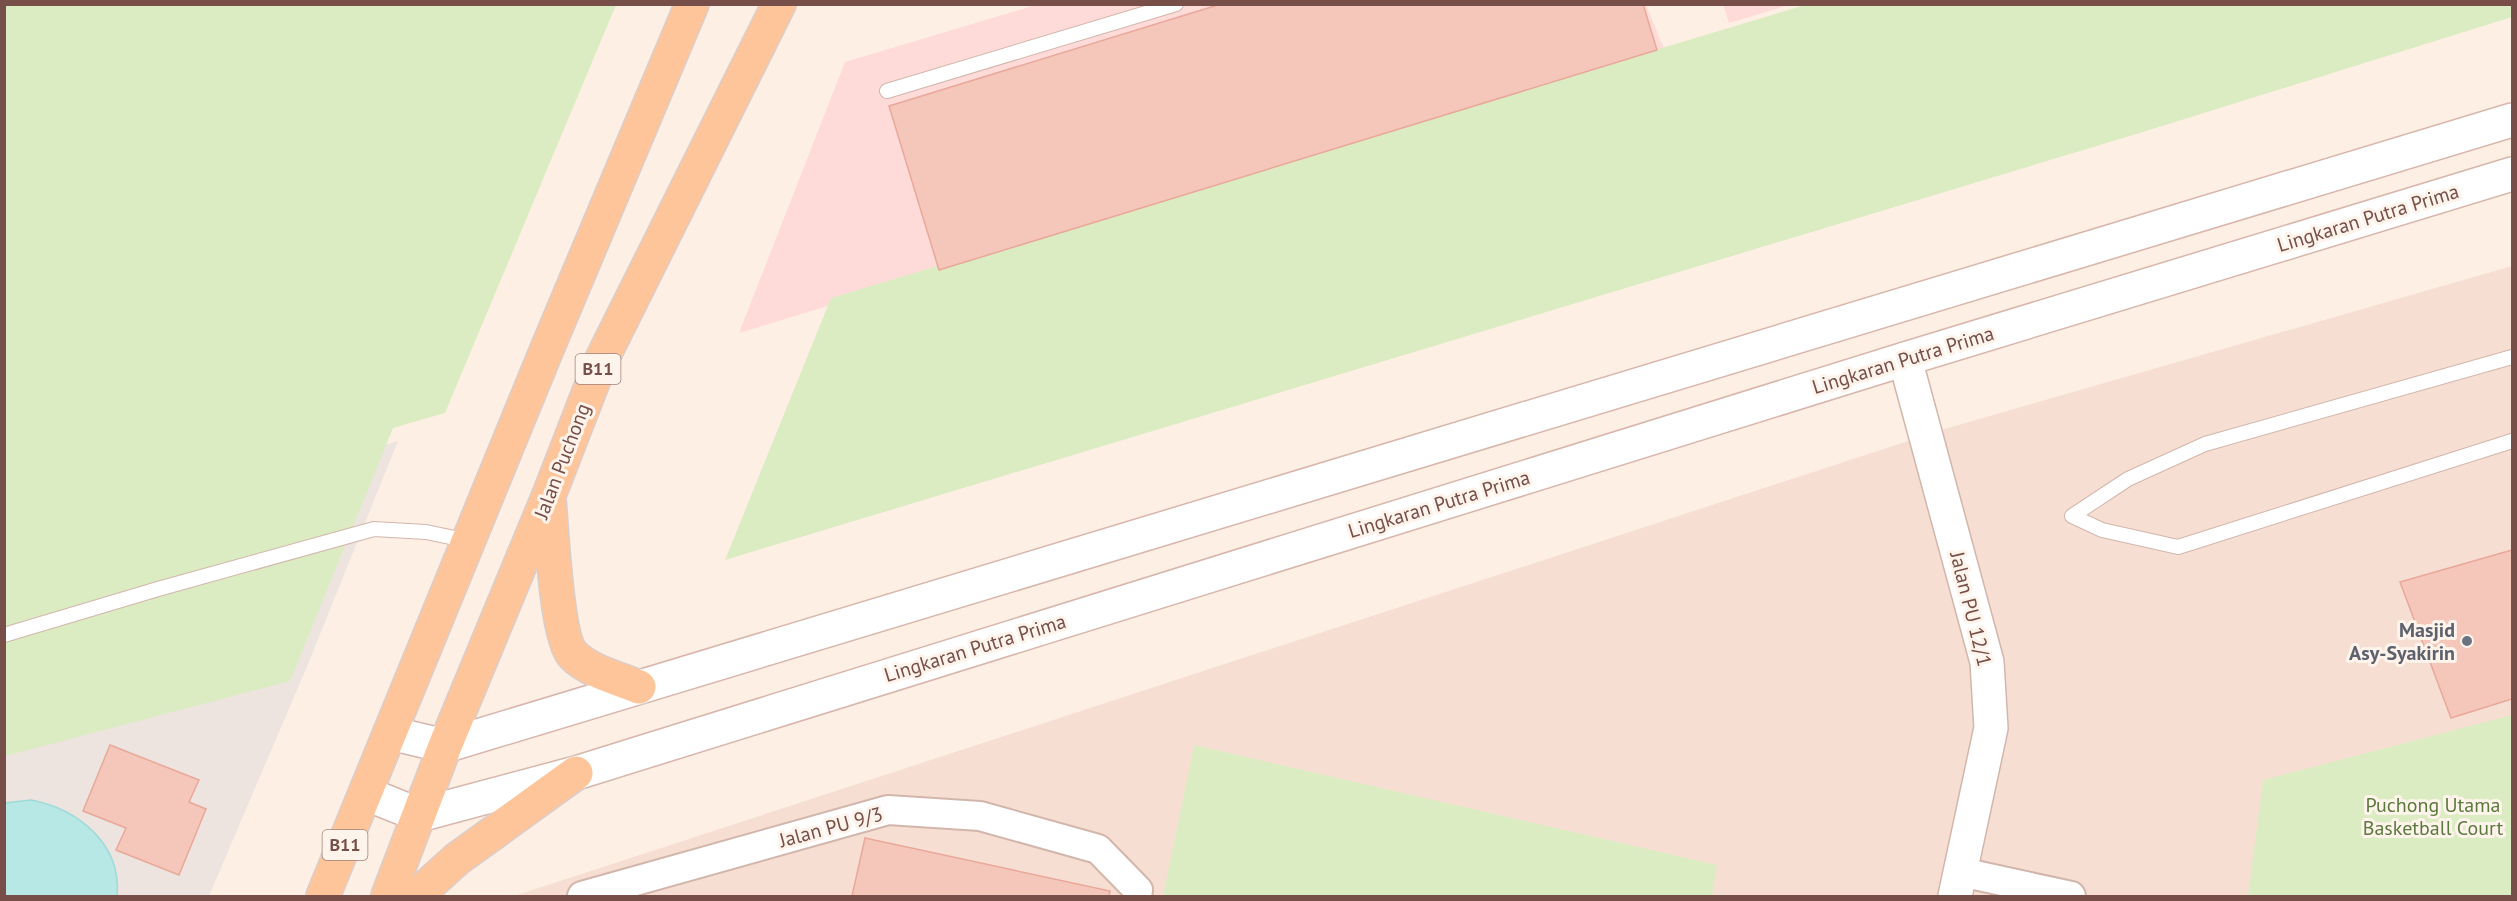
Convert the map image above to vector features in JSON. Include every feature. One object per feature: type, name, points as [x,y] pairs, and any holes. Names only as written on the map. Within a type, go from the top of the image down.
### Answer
[{"type":"main road","name":"B11","points":[[324,897],[547,349],[692,4]]},
{"type":"main road","name":"Jalan Puchong","points":[[388,897],[445,746],[549,495],[601,361],[778,4]]},
{"type":"main road","points":[[390,733],[445,746],[2512,120]]},
{"type":"main road","name":"Lingkaran Putra Prima","points":[[418,815],[576,773],[1905,359],[2512,174]]},
{"type":"main road","name":"Jalan PU 12/1","points":[[1905,359],[1987,662],[1991,728],[1958,884]]},
{"type":"main road","points":[[549,495],[562,630],[571,653],[586,665],[639,687]]},
{"type":"main road","points":[[416,897],[457,859],[576,773]]},
{"type":"main road","points":[[367,794],[418,815]]},
{"type":"street","name":"Jalan PU 9/3","points":[[582,897],[888,810],[980,816],[1098,849],[1137,893]]},
{"type":"street","points":[[1958,884],[2071,897]]},
{"type":"lane","points":[[887,91],[1176,4]]},
{"type":"lane","points":[[2512,357],[2205,444],[2128,479],[2072,516],[2102,530],[2178,547],[2512,441]]},
{"type":"lane","points":[[4,635],[158,589],[374,529],[426,532],[469,541]]},
{"type":"shaded area","points":[[1039,4],[1646,5],[1665,51],[739,333],[845,62]]},
{"type":"shaded area","points":[[1723,4],[1789,4],[1789,5],[1729,23]]},
{"type":"shaded area","points":[[2512,266],[2512,896],[514,896],[1948,428]]},
{"type":"shaded area","points":[[398,441],[308,664],[209,896],[5,896],[5,558]]},
{"type":"green space","points":[[5,5],[616,5],[445,413],[393,428],[290,681],[5,756]]},
{"type":"green space","points":[[1805,5],[2512,5],[2512,17],[2143,132],[725,560],[831,298]]},
{"type":"green space","name":"Puchong Utama Basketball Court","points":[[2512,715],[2512,896],[2248,896],[2263,780]]},
{"type":"green space","points":[[1194,745],[1717,865],[1712,896],[1163,896]]},
{"type":"water","points":[[31,800],[65,811],[94,832],[112,860],[117,877],[117,896],[5,896],[5,803]]},
{"type":"building","points":[[1221,4],[1643,4],[1657,50],[939,270],[889,106]]},
{"type":"building","name":"Masjid Asy-Syakirin","points":[[2512,550],[2512,699],[2451,718],[2400,582]]},
{"type":"building","points":[[110,745],[199,780],[189,802],[206,809],[179,875],[116,850],[126,828],[83,811]]},
{"type":"building","points":[[865,838],[1110,891],[1109,896],[852,896]]},
{"type":"place","name":"Masjid Asy-Syakirin","points":[[2467,641]]}]
